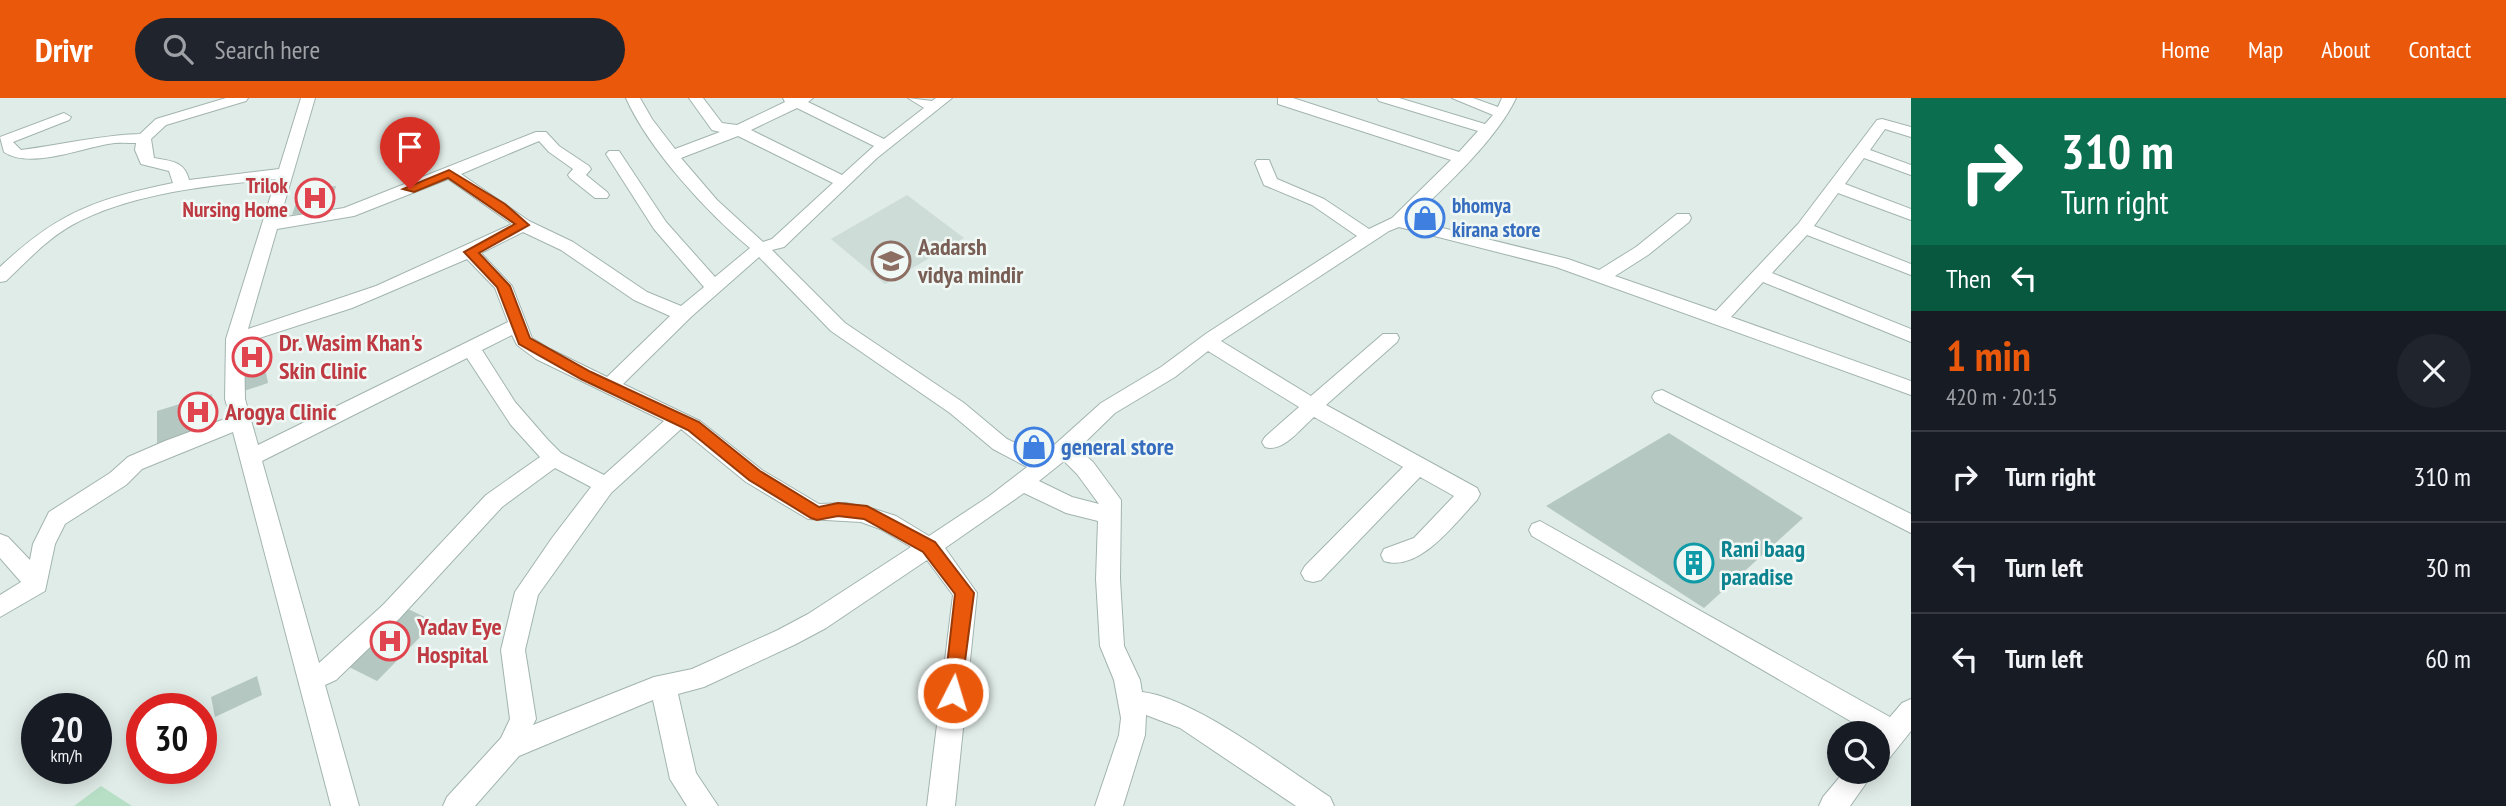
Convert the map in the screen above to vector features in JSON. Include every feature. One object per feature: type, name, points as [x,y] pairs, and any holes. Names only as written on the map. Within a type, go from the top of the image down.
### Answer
[{"type":"street","points":[[193,191],[174,167],[147,161],[142,150],[144,138],[161,122],[241,98]]},
{"type":"street","points":[[308,98],[235,339],[235,399],[345,806]]},
{"type":"street","points":[[633,98],[642,120],[709,204],[760,248],[838,327],[957,408],[1000,444],[1041,466]]},
{"type":"street","points":[[695,98],[717,127],[739,130],[844,183]]},
{"type":"street","points":[[915,98],[939,102]]},
{"type":"street","points":[[1286,98],[1283,101],[1460,158]]},
{"type":"street","points":[[1384,98],[1487,129]]},
{"type":"street","points":[[510,747],[663,686],[695,679],[787,637],[996,503],[1065,449],[1108,408],[1168,372],[1208,342],[1383,228],[1398,222],[1438,185],[1505,105],[1459,98]]},
{"type":"street","points":[[672,156],[739,130],[797,99],[886,145]]},
{"type":"street","points":[[610,386],[685,312],[760,248],[778,243],[886,145],[939,102]]},
{"type":"street","points":[[64,117],[5,140],[9,149],[18,155],[68,149],[109,139],[144,138]]},
{"type":"street","points":[[1720,318],[1804,228],[1882,123],[1911,132]]},
{"type":"street","points":[[270,225],[348,212],[541,135],[554,149],[583,169],[576,175],[601,195]]},
{"type":"street","points":[[1860,152],[1911,170]]},
{"type":"street","points":[[614,154],[660,225],[714,287]]},
{"type":"street","points":[[1263,163],[1270,183],[1318,202],[1370,237]]},
{"type":"street","points":[[0,277],[31,246],[66,222],[102,206],[285,173]]},
{"type":"street","points":[[449,173],[523,225],[565,244],[648,300],[673,312],[685,312]]},
{"type":"street","points":[[1834,186],[1911,215]]},
{"type":"street","points":[[1601,277],[1642,251],[1683,218]]},
{"type":"street","points":[[1398,222],[1507,248],[1601,277],[1911,388]]},
{"type":"street","points":[[235,339],[291,325],[449,264],[523,225]]},
{"type":"street","points":[[1804,228],[1911,270]]},
{"type":"street","points":[[470,252],[503,286],[524,341],[543,354],[679,419],[714,442],[754,476],[817,513],[838,509],[867,513],[929,547],[965,593],[941,806]]},
{"type":"street","points":[[1762,275],[1911,336]]},
{"type":"street","points":[[251,458],[519,324]]},
{"type":"street","points":[[1272,442],[1390,338]]},
{"type":"street","points":[[1208,342],[1313,408],[1469,494],[1422,544],[1392,555]]},
{"type":"street","points":[[471,349],[516,422],[532,440],[554,458],[605,485],[604,487]]},
{"type":"street","points":[[1662,397],[1911,524]]},
{"type":"street","points":[[457,806],[510,747],[523,719],[513,649],[527,592],[604,487],[679,419]]},
{"type":"street","points":[[0,607],[37,584],[44,544],[57,518],[118,479],[135,463],[172,446],[241,421]]},
{"type":"street","points":[[1065,449],[1086,468],[1110,500],[1108,579],[1112,646],[1127,680],[1134,718],[1132,735],[1109,806]]},
{"type":"street","points":[[311,680],[327,672],[391,612],[494,501],[554,458]]},
{"type":"street","points":[[1313,573],[1417,466]]},
{"type":"street","points":[[1021,482],[1072,508],[1085,512],[1110,513]]},
{"type":"street","points":[[1540,530],[1852,721]]},
{"type":"street","points":[[0,543],[37,584]]},
{"type":"street","points":[[663,686],[684,779],[704,806]]},
{"type":"street","points":[[1131,702],[1156,705],[1189,720],[1320,806]]},
{"type":"street","points":[[1890,737],[1911,711]]},
{"type":"street","points":[[1833,806],[1851,784]]},
{"type":"shaded area","name":"Aadarsh vidya mindir","points":[[907,195],[964,238],[885,284],[831,239]]},
{"type":"green space","points":[[101,786],[132,806],[74,806]]},
{"type":"building","points":[[336,186],[329,210],[292,215],[300,191]]},
{"type":"building","name":"bhomya kirana store","points":[[1419,213],[1432,214],[1433,225],[1417,222]]},
{"type":"building","points":[[260,342],[268,383],[241,392],[235,350]]},
{"type":"building","points":[[212,394],[214,426],[157,444],[157,411]]},
{"type":"building","name":"Rani baag paradise","points":[[1669,433],[1803,518],[1704,608],[1546,506]]},
{"type":"building","name":"general store","points":[[1029,438],[1044,446],[1038,456],[1023,447]]},
{"type":"building","points":[[402,606],[435,622],[377,681],[343,664]]},
{"type":"building","points":[[257,676],[262,695],[217,716],[217,694]]},
{"type":"place","name":"Trilok Nursing Home","points":[[315,198]]},
{"type":"place","name":"bhomya kirana store","points":[[1425,218]]},
{"type":"place","name":"Aadarsh vidya mindir","points":[[891,261]]},
{"type":"place","name":"Dr. Wasim Khan's Skin Clinic","points":[[252,357]]},
{"type":"place","name":"Arogya Clinic","points":[[198,412]]},
{"type":"place","name":"general store","points":[[1034,447]]},
{"type":"place","name":"Rani baag paradise","points":[[1694,563]]},
{"type":"place","name":"Yadav Eye Hospital","points":[[390,641]]},
{"type":"route","points":[[410,189],[449,173],[523,225],[470,252],[503,286],[524,341],[586,376],[693,426],[734,461],[789,499],[817,513],[838,509],[867,513],[929,547],[965,593],[953,693]]}]
